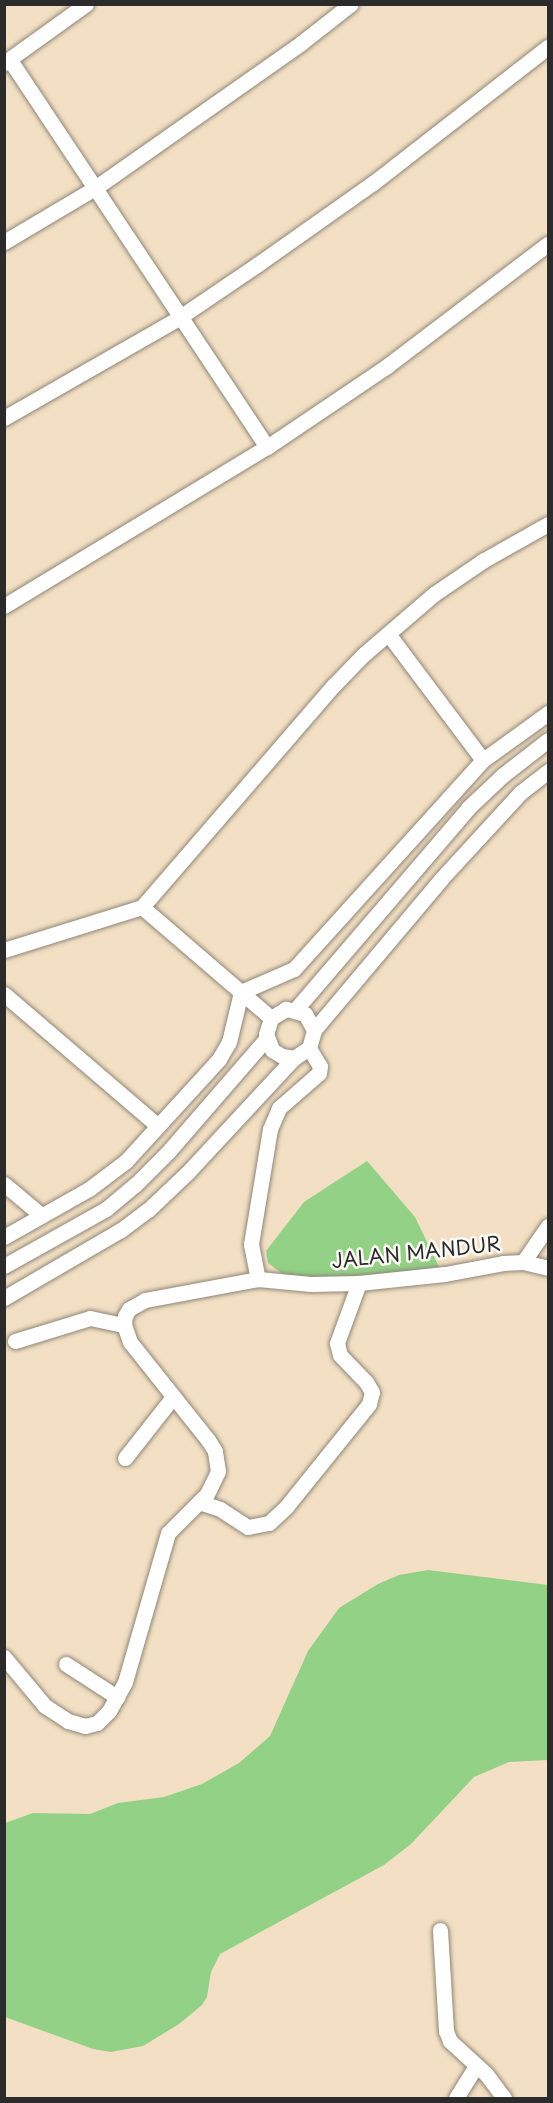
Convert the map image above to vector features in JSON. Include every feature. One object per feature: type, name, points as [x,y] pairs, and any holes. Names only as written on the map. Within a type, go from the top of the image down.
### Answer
[{"type":"street","points":[[86,4],[7,62],[95,188],[267,447]]},
{"type":"street","points":[[4,242],[95,188],[301,43],[351,4]]},
{"type":"street","points":[[4,418],[180,317],[373,183],[549,47]]},
{"type":"street","points":[[4,606],[267,447],[387,366],[549,244]]},
{"type":"street","points":[[4,950],[142,907],[333,686],[363,655],[434,594],[484,560],[549,524]]},
{"type":"street","points":[[389,635],[483,760]]},
{"type":"street","points":[[241,992],[294,969],[483,760],[549,713]]},
{"type":"street","points":[[296,1009],[468,808],[503,775],[549,740]]},
{"type":"street","points":[[4,1299],[121,1230],[148,1210],[188,1172],[294,1058],[309,1048],[314,1030],[488,826],[520,793],[549,771]]},
{"type":"street","points":[[142,907],[271,1018]]},
{"type":"street","points":[[4,1237],[107,1177],[126,1161],[219,1059],[230,1042],[241,992]]},
{"type":"street","points":[[4,994],[158,1125]]},
{"type":"street","points":[[294,1058],[282,1056],[272,1050],[266,1039],[267,1026],[271,1018],[286,1009],[296,1009],[312,1021],[314,1030]]},
{"type":"street","points":[[4,1266],[106,1209],[135,1185],[266,1039]]},
{"type":"street","points":[[258,1280],[251,1244],[270,1129],[279,1108],[319,1073],[320,1066],[309,1048]]},
{"type":"street","points":[[4,1184],[41,1215]]},
{"type":"street","points":[[523,1262],[549,1226]]},
{"type":"street","name":"JALAN MANDUR","points":[[124,1325],[129,1309],[145,1300],[258,1280],[311,1284],[359,1283],[523,1262],[549,1268]]},
{"type":"street","points":[[199,1502],[220,1509],[248,1527],[269,1523],[286,1507],[369,1404],[372,1392],[366,1382],[340,1355],[337,1344],[359,1283]]},
{"type":"street","points":[[4,1657],[45,1706],[77,1725],[97,1723],[109,1711],[125,1682],[168,1533],[199,1502],[214,1483],[218,1462],[208,1440],[130,1342],[124,1325],[82,1319],[15,1341]]},
{"type":"street","points":[[125,1458],[173,1397]]},
{"type":"street","points":[[66,1664],[117,1697]]},
{"type":"street","points":[[440,1930],[447,2031],[456,2049],[476,2066],[504,2098]]},
{"type":"street","points":[[456,2098],[476,2066]]},
{"type":"green space","points":[[367,1161],[415,1217],[440,1269],[330,1279],[284,1275],[268,1263],[266,1251],[304,1202]]},
{"type":"green space","points":[[428,1570],[548,1585],[548,1760],[509,1762],[474,1777],[411,1844],[384,1865],[220,1954],[211,1972],[207,1997],[202,2005],[179,2024],[143,2046],[111,2052],[93,2049],[5,2017],[5,1823],[33,1813],[90,1814],[118,1803],[164,1797],[202,1784],[239,1763],[270,1736],[308,1651],[339,1608],[378,1584],[399,1575]]}]
